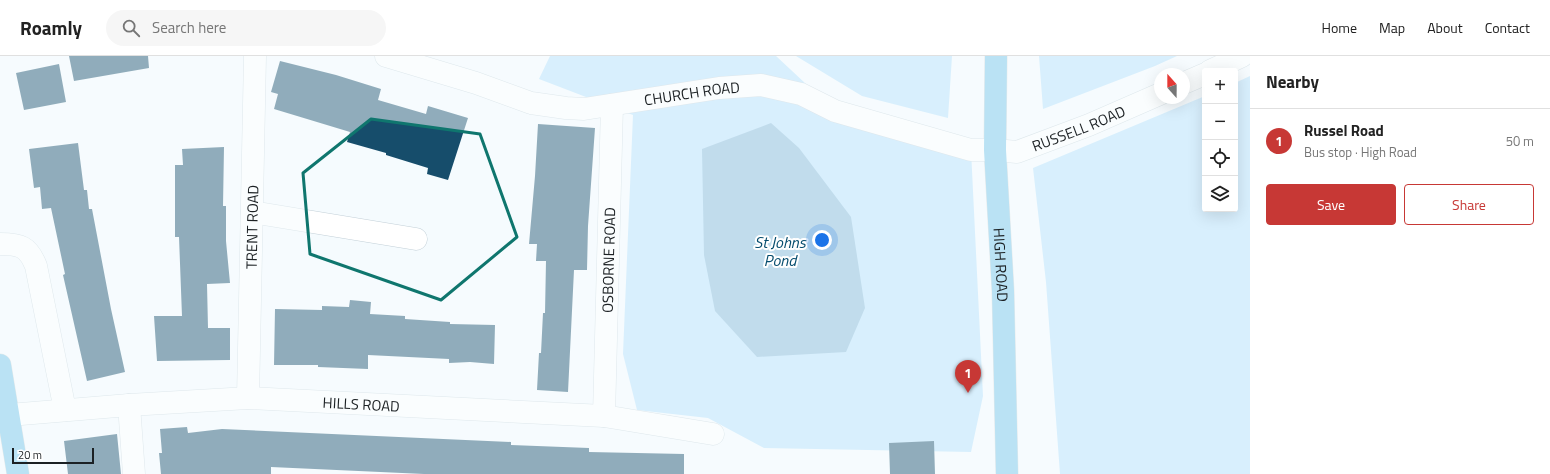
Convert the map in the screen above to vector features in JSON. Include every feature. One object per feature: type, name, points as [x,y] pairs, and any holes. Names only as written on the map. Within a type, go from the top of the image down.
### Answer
[{"type":"main road","name":"HIGH ROAD","points":[[996,56],[995,150],[1003,291],[1007,474]]},
{"type":"main road","points":[[0,365],[18,474]]},
{"type":"street","name":"TRENT ROAD","points":[[248,398],[255,56]]},
{"type":"street","name":"CHURCH ROAD","points":[[386,56],[476,83],[531,103],[566,108],[584,109],[719,88],[761,85],[800,94],[835,111],[971,150],[995,150]]},
{"type":"street","points":[[1216,68],[1242,56]]},
{"type":"street","points":[[1190,80],[1202,75]]},
{"type":"street","name":"RUSSELL ROAD","points":[[995,150],[1017,152],[1089,125],[1154,97]]},
{"type":"street","name":"OSBORNE ROAD","points":[[604,416],[612,104]]},
{"type":"street","points":[[252,212],[416,239]]},
{"type":"street","points":[[0,244],[13,244],[23,247],[31,254],[34,260],[66,410]]},
{"type":"street","name":"HILLS ROAD","points":[[9,415],[129,405],[248,398],[604,416],[713,434]]},
{"type":"street","points":[[129,405],[134,474]]},
{"type":"highlighted area","points":[[371,119],[480,134],[517,237],[441,300],[310,254],[303,173]]},
{"type":"shaded area","points":[[550,56],[776,56],[835,111],[971,150],[983,396],[971,452],[764,448],[708,418],[637,410],[623,354],[633,115],[539,79]]},
{"type":"shaded area","points":[[796,56],[952,56],[948,118],[862,96]]},
{"type":"shaded area","points":[[1039,56],[1177,56],[1155,66],[1043,109]]},
{"type":"shaded area","points":[[1250,76],[1250,474],[1060,474],[1046,282],[1033,168],[1186,104],[1190,104],[1190,102],[1202,97],[1202,212],[1238,212],[1238,82]]},
{"type":"water","name":"St Johns Pond","points":[[771,123],[799,148],[851,217],[865,308],[846,352],[757,357],[715,311],[704,255],[702,149]]},
{"type":"building","points":[[69,56],[148,56],[149,68],[74,81]]},
{"type":"building","points":[[280,61],[336,75],[381,89],[378,100],[426,114],[428,106],[468,118],[448,180],[427,174],[428,168],[386,155],[386,153],[347,142],[350,132],[274,109],[278,94],[271,92]]},
{"type":"building","points":[[59,64],[66,102],[24,110],[16,73]]},
{"type":"building","points":[[538,124],[595,128],[588,226],[587,270],[574,270],[568,392],[537,390],[543,313],[545,313],[546,261],[536,261],[537,244],[529,244]]},
{"type":"building","points":[[78,143],[84,190],[87,190],[89,209],[92,209],[111,309],[125,372],[87,381],[63,275],[65,274],[51,208],[42,209],[40,187],[34,188],[29,149]]},
{"type":"building","points":[[224,147],[223,206],[226,206],[226,241],[230,283],[207,284],[208,328],[230,328],[230,360],[157,361],[154,316],[182,316],[179,237],[175,237],[175,165],[183,165],[182,149]]},
{"type":"building","points":[[350,300],[371,302],[370,314],[405,316],[405,319],[450,322],[450,324],[495,325],[494,364],[470,362],[449,363],[449,359],[368,355],[368,369],[318,367],[318,365],[274,365],[275,309],[322,310],[322,306],[349,307]]},
{"type":"building","points":[[187,427],[188,433],[222,429],[511,442],[511,445],[589,448],[589,452],[684,454],[684,474],[424,474],[271,467],[271,474],[161,474],[159,453],[162,453],[160,429]]},
{"type":"building","points":[[117,434],[121,474],[68,474],[64,441]]},
{"type":"building","points":[[934,441],[935,474],[890,474],[889,443]]},
{"type":"place","name":"Russel Road","points":[[968,393]]}]
